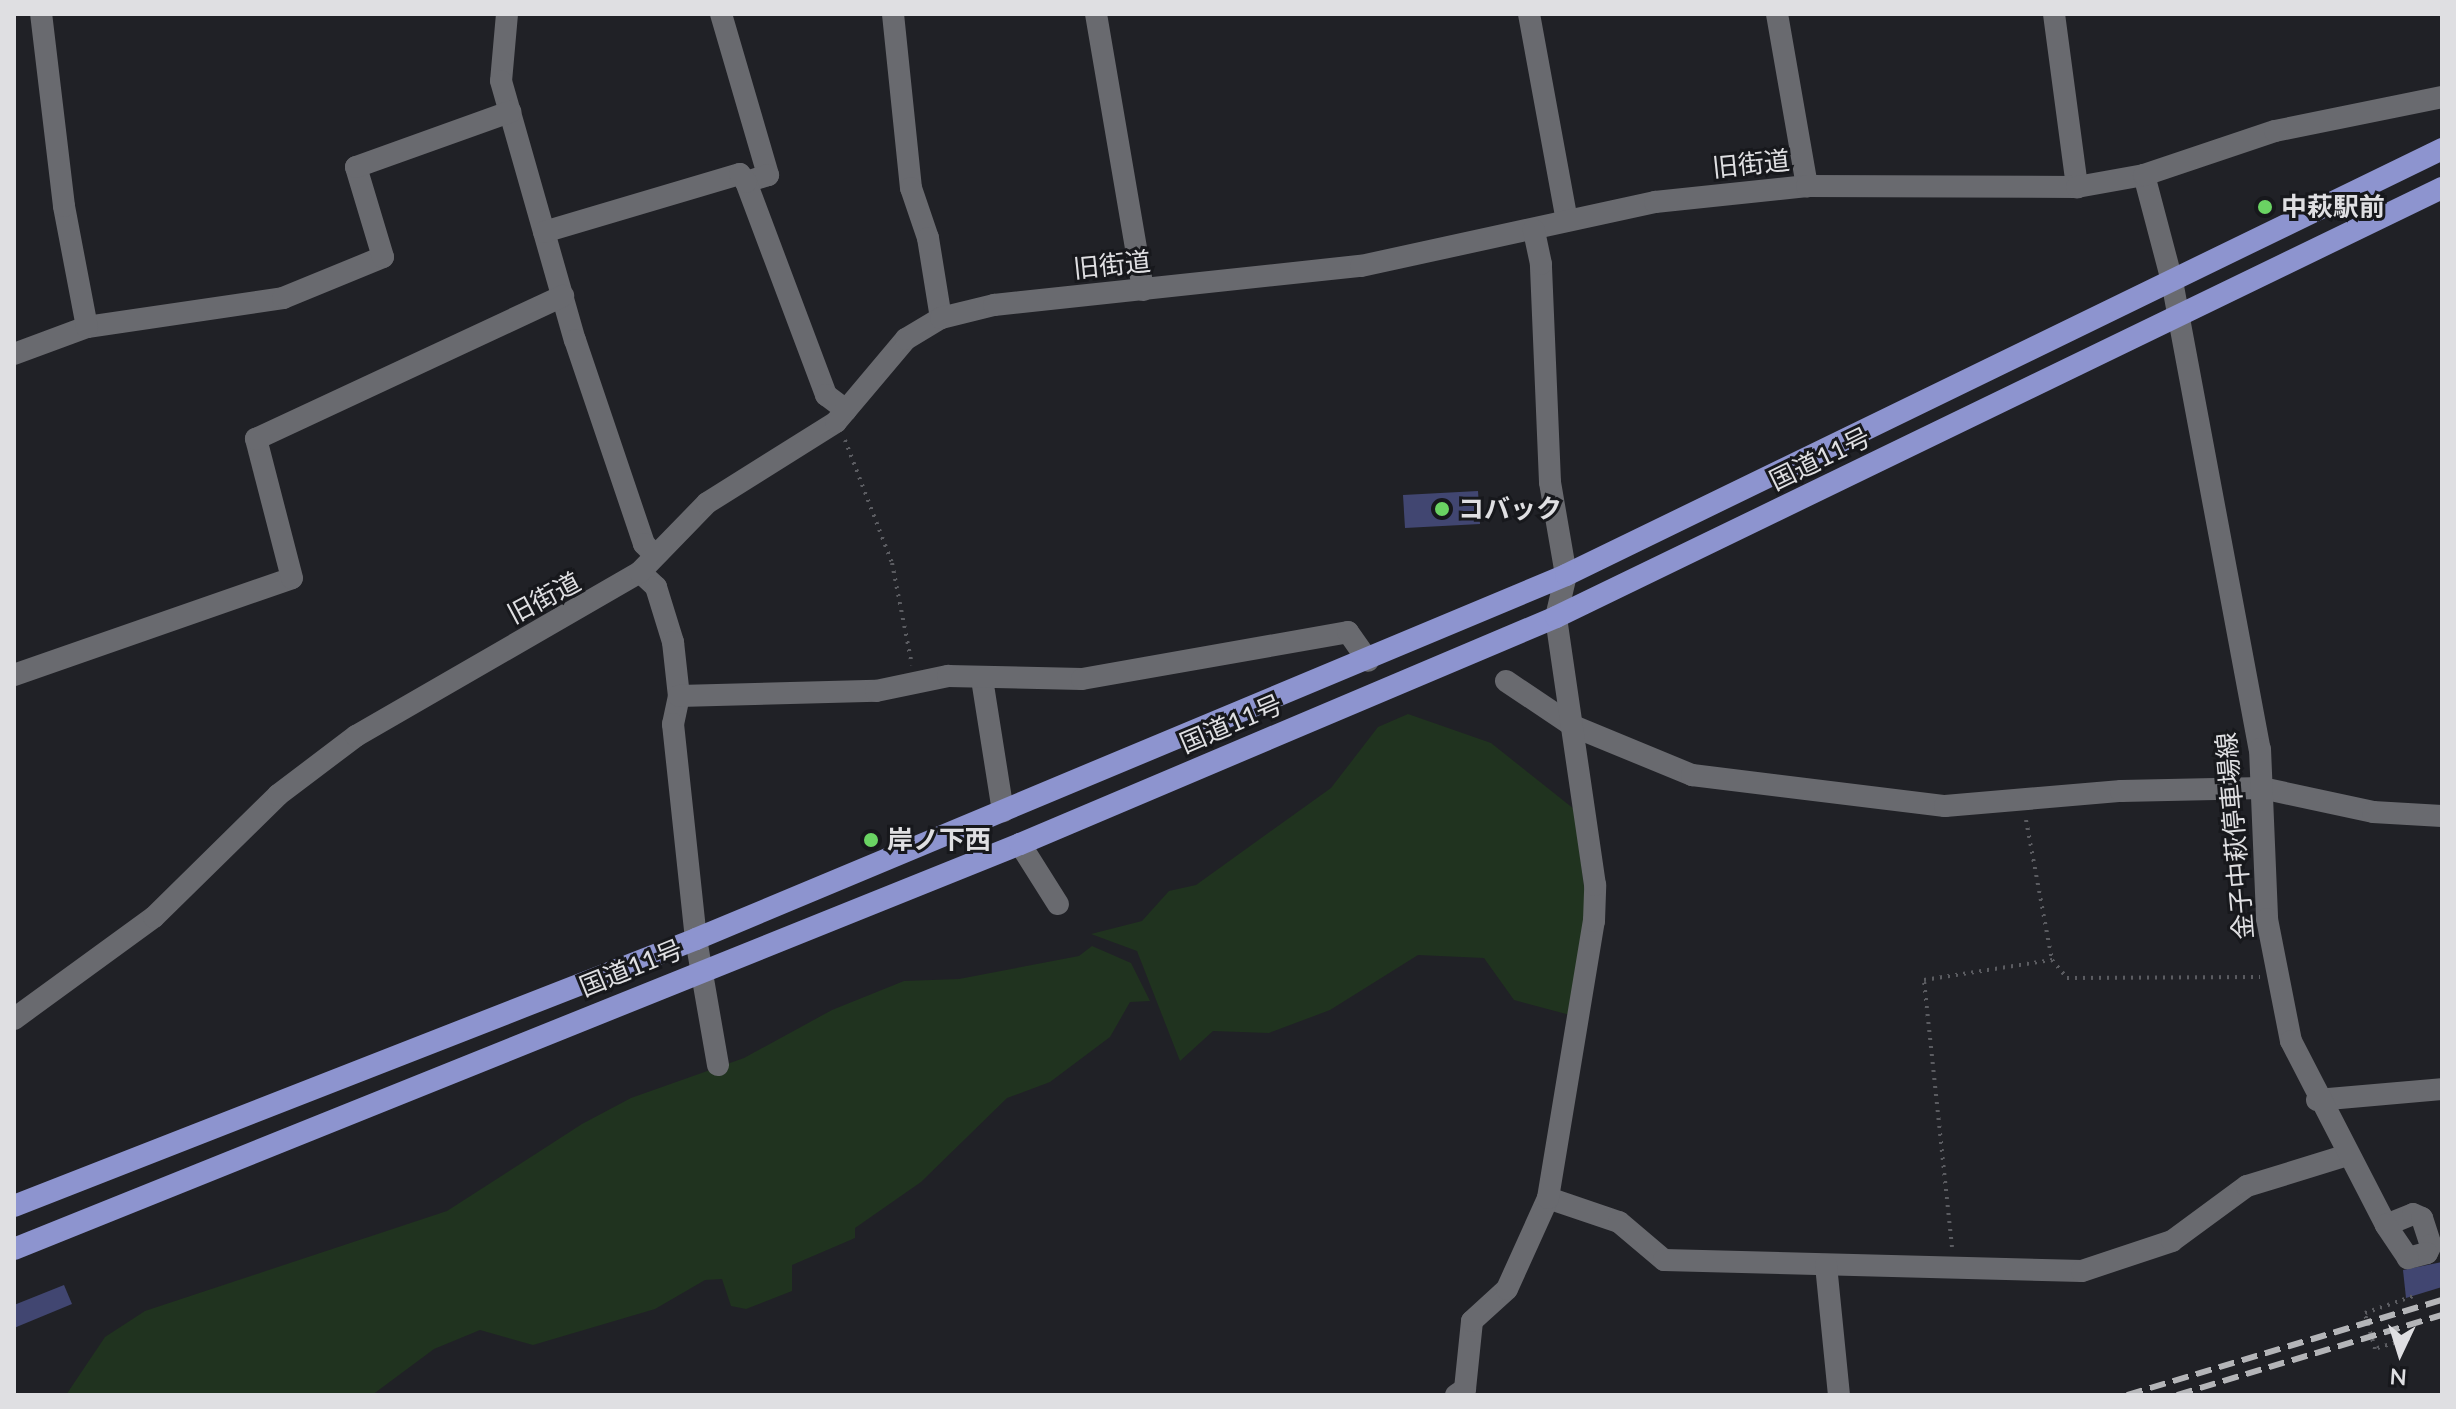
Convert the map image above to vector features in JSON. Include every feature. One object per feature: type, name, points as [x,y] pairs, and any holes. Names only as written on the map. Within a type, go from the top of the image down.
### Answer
[{"type":"highway","name":"国道11号","points":[[14,1206],[696,939],[1368,661],[1566,575],[2442,149]]},
{"type":"highway","name":"国道11号","points":[[14,1249],[1020,844],[1556,617],[2442,188]]},
{"type":"street","points":[[41,14],[64,206],[87,327]]},
{"type":"street","points":[[507,14],[501,81],[563,296],[644,544],[679,696],[673,724],[699,971],[718,1065]]},
{"type":"street","points":[[721,14],[768,175],[746,182]]},
{"type":"street","points":[[893,14],[911,188],[928,238],[941,318]]},
{"type":"street","points":[[1096,14],[1143,290]]},
{"type":"street","points":[[1529,14],[1567,221]]},
{"type":"street","points":[[1777,14],[1807,186]]},
{"type":"street","points":[[2054,14],[2077,187]]},
{"type":"street","name":"旧街道","points":[[14,1019],[154,917],[278,795],[356,736],[647,563],[707,503],[841,416],[906,339],[941,318],[994,305],[1361,266],[1655,202],[1807,186],[2077,187],[2144,175],[2275,131],[2442,97]]},
{"type":"street","points":[[14,354],[87,327],[283,298],[383,257],[356,167],[510,112]]},
{"type":"street","points":[[544,232],[740,174],[746,182],[826,395],[841,416]]},
{"type":"street","name":"金子中萩停車場線","points":[[2144,175],[2172,281],[2175,318],[2257,734],[2262,788],[2260,848],[2278,977],[2291,1041],[2317,1100],[2386,1225]]},
{"type":"street","points":[[1456,1395],[1465,1389],[1472,1321],[1517,1272],[1548,1198],[1594,921],[1595,885],[1556,617],[1566,575],[1550,482],[1541,264],[1534,230]]},
{"type":"street","points":[[14,675],[292,578],[256,439],[563,296]]},
{"type":"street","points":[[679,696],[876,691],[914,679],[1082,679],[1348,632],[1368,661]]},
{"type":"street","points":[[982,679],[1003,811]]},
{"type":"street","points":[[1506,681],[1573,726],[1692,775],[1945,806],[2262,788],[2373,812],[2442,816]]},
{"type":"street","points":[[1020,844],[1058,904]]},
{"type":"street","points":[[2317,1100],[2442,1089]]},
{"type":"street","points":[[1548,1198],[1619,1222],[1664,1260],[2082,1271],[2137,1257],[2172,1241],[2247,1186],[2348,1155]]},
{"type":"street","points":[[1826,1265],[1839,1395]]},
{"type":"path","points":[[841,416],[892,563],[914,679]]},
{"type":"path","points":[[2021,800],[2040,870],[2052,960],[2067,978],[2278,977]]},
{"type":"path","points":[[1953,1268],[1924,980],[2052,960]]},
{"type":"path","points":[[2410,1338],[2375,1349],[2365,1313],[2416,1295]]},
{"type":"green space","points":[[1408,714],[1491,743],[1574,809],[1587,910],[1570,1015],[1514,1000],[1484,958],[1418,955],[1330,1010],[1269,1033],[1213,1031],[1180,1061],[1137,951],[1091,934],[1142,921],[1169,891],[1196,885],[1331,788],[1378,727]]},
{"type":"green space","points":[[1092,946],[1131,963],[1150,1001],[1130,1002],[1110,1037],[1050,1082],[1007,1098],[921,1182],[855,1228],[855,1238],[792,1265],[792,1291],[746,1309],[731,1306],[722,1279],[705,1280],[655,1309],[533,1345],[480,1330],[434,1349],[372,1395],[66,1395],[105,1337],[145,1311],[447,1211],[582,1124],[631,1098],[744,1058],[832,1010],[904,981],[959,979],[1079,956]]},
{"type":"building","name":"コバック","points":[[1478,491],[1480,524],[1405,528],[1403,495]]},
{"type":"building","points":[[2442,1262],[2442,1287],[2406,1298],[2403,1270]]},
{"type":"building","points":[[64,1285],[72,1304],[14,1328],[14,1305]]},
{"type":"railway","points":[[2127,1395],[2442,1300]]},
{"type":"railway","points":[[2177,1395],[2442,1315]]},
{"type":"place","name":"中萩駅前","points":[[2265,207]]},
{"type":"place","name":"コバック","points":[[1442,509]]},
{"type":"place","name":"岸ノ下西","points":[[871,840]]}]
